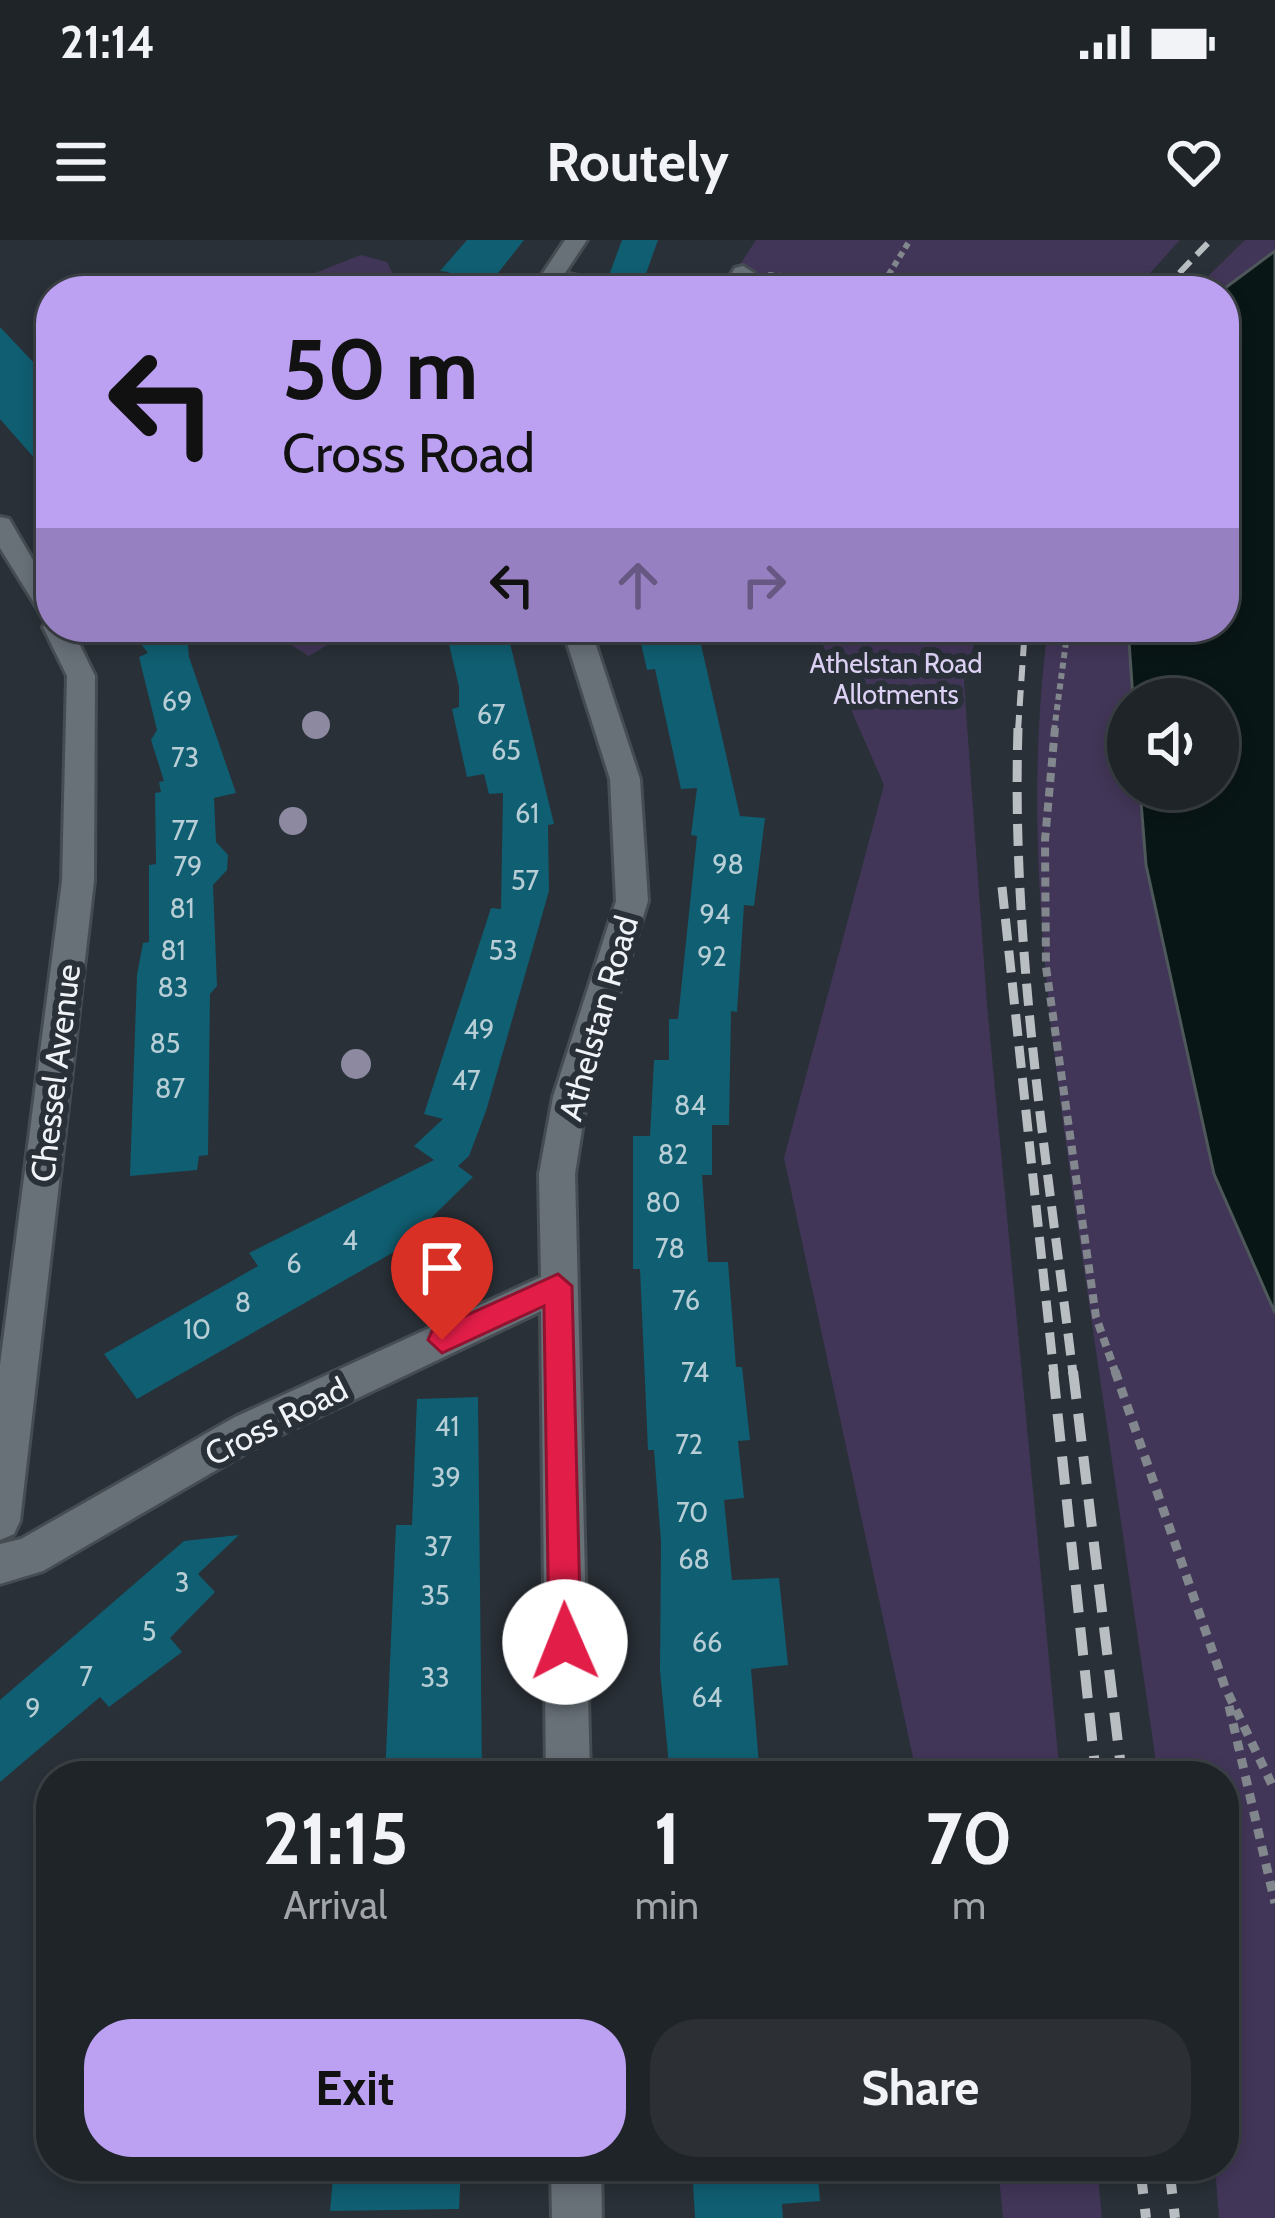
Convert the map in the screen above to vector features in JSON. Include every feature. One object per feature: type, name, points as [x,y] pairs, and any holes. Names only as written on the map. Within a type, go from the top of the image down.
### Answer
[{"type":"street","points":[[552,276],[576,240]]},
{"type":"street","points":[[0,525],[36,589]]},
{"type":"street","name":"Chessel Avenue","points":[[0,1522],[79,881],[80,676],[64,642]]},
{"type":"street","name":"Athelstan Road","points":[[568,1761],[557,1174],[570,1096],[632,901],[625,779],[581,642]]},
{"type":"street","name":"Cross Road","points":[[0,1564],[29,1557],[249,1430],[558,1286]]},
{"type":"street","points":[[576,2181],[577,2218]]},
{"type":"path","points":[[889,276],[910,240]]},
{"type":"path","points":[[1065,642],[1045,861],[1046,967],[1096,1317],[1225,1687],[1275,1903]]},
{"type":"path","points":[[1225,1687],[1275,1791]]},
{"type":"green space","points":[[756,240],[1180,240],[1148,276],[733,276]]},
{"type":"green space","points":[[1245,240],[1275,240],[1275,2218],[1219,2218],[1216,2181],[1239,2181],[1239,1761],[1156,1761],[1051,1024],[1037,787],[1046,642],[1239,642],[1239,276],[1208,276]]},
{"type":"green space","points":[[361,255],[387,262],[394,276],[307,276]]},
{"type":"green space","points":[[286,642],[332,642],[309,656]]},
{"type":"green space","name":"Athelstan Road Allotments","points":[[822,642],[975,642],[964,682],[987,1005],[1059,1761],[914,1761],[784,1158],[884,785]]},
{"type":"green space","points":[[999,2181],[1098,2181],[1102,2218],[1003,2218]]},
{"type":"shaded area","points":[[1275,251],[1275,1313],[1214,1174],[1146,865],[1142,810],[1239,810],[1239,678],[1132,678],[1129,642],[1239,642],[1239,278]]},
{"type":"building","points":[[467,240],[524,240],[496,276],[446,276],[449,272],[440,271]]},
{"type":"building","points":[[622,240],[658,240],[645,276],[609,276]]},
{"type":"building","points":[[0,327],[36,365],[36,460],[0,419]]},
{"type":"building","points":[[140,642],[188,642],[236,793],[214,798],[216,842],[228,855],[227,870],[213,885],[217,986],[210,994],[208,1155],[199,1156],[197,1170],[130,1176],[137,975],[143,943],[149,942],[149,865],[156,864],[155,793],[161,792],[159,782],[164,781],[151,740],[157,730],[139,657],[148,653]]},
{"type":"building","points":[[448,642],[510,642],[554,824],[548,825],[549,891],[486,1111],[469,1156],[458,1166],[473,1177],[428,1221],[434,1229],[137,1399],[104,1354],[258,1266],[249,1253],[434,1160],[414,1146],[443,1119],[424,1114],[491,908],[501,909],[503,793],[489,794],[484,774],[467,777],[452,709],[459,707]]},
{"type":"building","points":[[641,642],[700,642],[740,816],[765,818],[754,906],[744,905],[737,1012],[731,1011],[729,1125],[712,1125],[712,1175],[702,1175],[708,1262],[728,1262],[736,1367],[742,1367],[750,1440],[738,1441],[744,1498],[724,1500],[732,1580],[779,1578],[788,1665],[751,1669],[759,1761],[669,1761],[660,1671],[661,1542],[654,1450],[648,1450],[640,1269],[633,1269],[633,1136],[650,1136],[654,1060],[669,1060],[669,1019],[678,1019],[697,836],[691,835],[697,788],[681,789],[655,669],[647,670]]},
{"type":"building","points":[[478,1397],[482,1761],[386,1761],[396,1525],[412,1525],[417,1399]]},
{"type":"building","points":[[239,1535],[198,1574],[215,1592],[170,1638],[182,1652],[109,1707],[100,1697],[0,1782],[0,1700],[184,1541]]},
{"type":"building","points":[[333,2181],[460,2181],[459,2209],[330,2211]]},
{"type":"building","points":[[693,2181],[818,2181],[820,2201],[782,2204],[783,2218],[695,2218]]},
{"type":"railway","points":[[1176,276],[1211,240]]},
{"type":"railway","points":[[1018,731],[1024,642]]},
{"type":"railway","points":[[1018,728],[1025,971],[1073,1374]]},
{"type":"railway","points":[[1002,887],[1054,1374]]},
{"type":"railway","points":[[1053,1371],[1094,1761]]},
{"type":"railway","points":[[1073,1371],[1120,1761]]},
{"type":"railway","points":[[1142,2181],[1146,2218]]},
{"type":"railway","points":[[1171,2181],[1175,2218]]},
{"type":"route","points":[[442,1340],[558,1286],[565,1642]]}]
